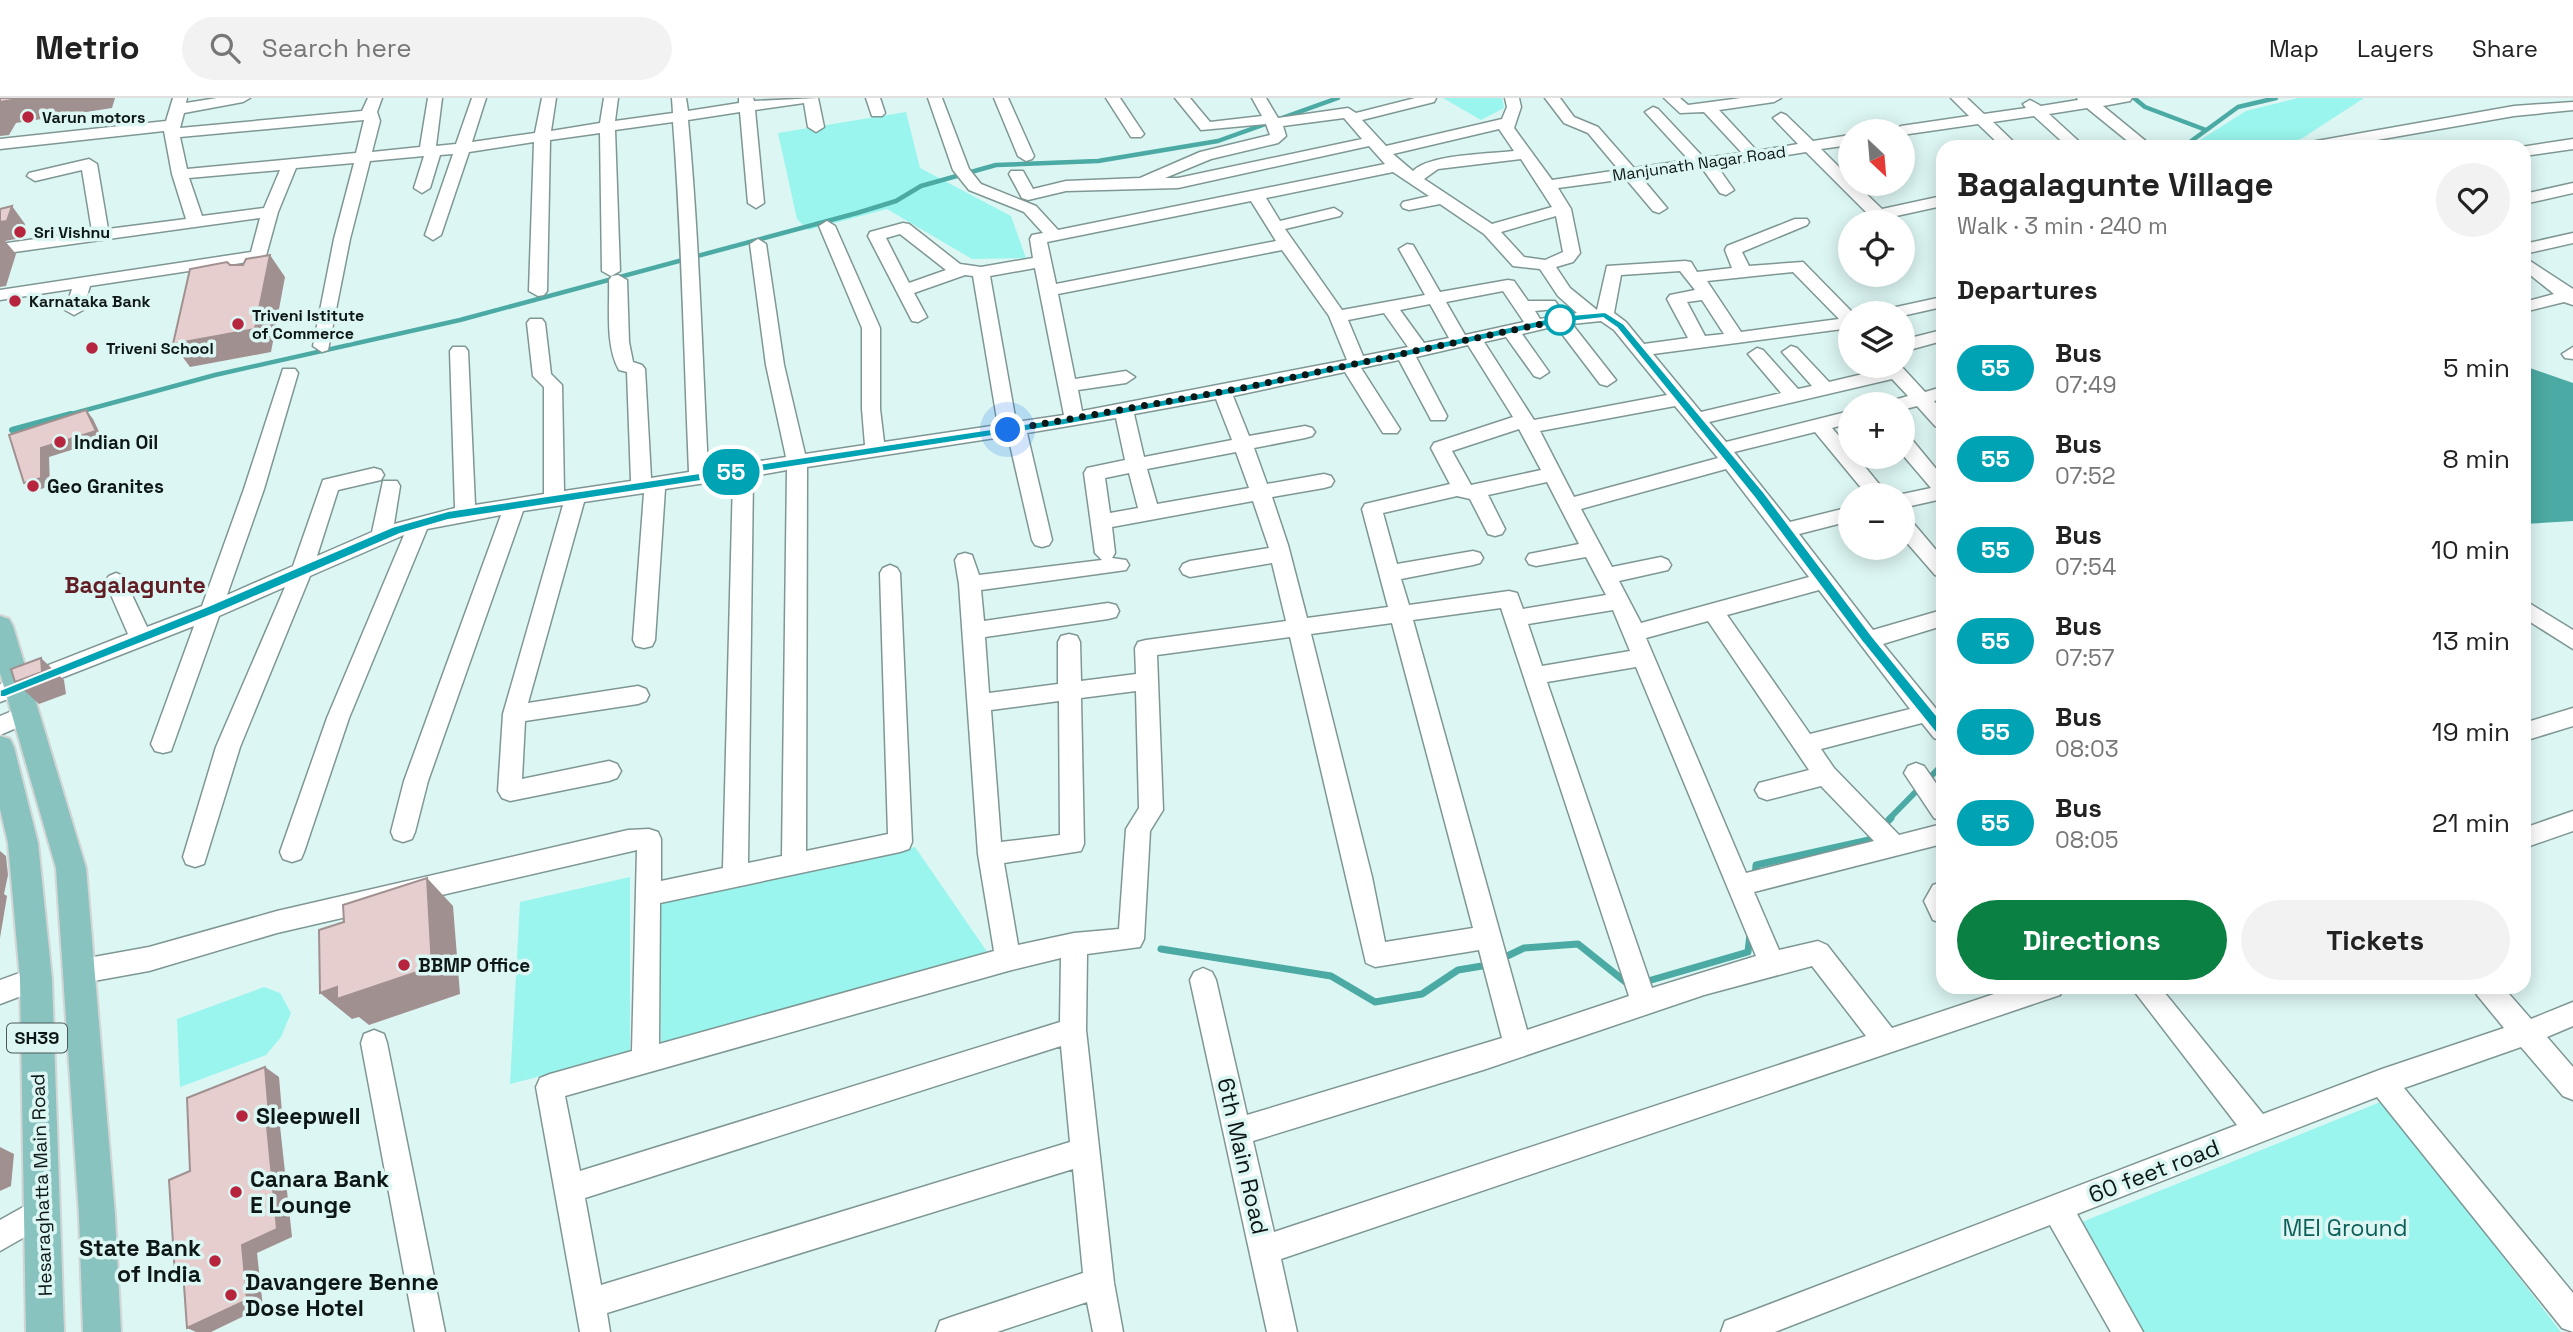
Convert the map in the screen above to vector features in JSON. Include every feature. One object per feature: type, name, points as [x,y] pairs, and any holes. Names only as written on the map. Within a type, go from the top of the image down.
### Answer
[{"type":"main road","points":[[0,626],[10,690],[27,714],[71,868],[97,1215],[102,1332]]},
{"type":"main road","name":"Hesaraghatta Main Road","points":[[0,747],[23,843],[36,979],[45,1332]]},
{"type":"street","points":[[196,223],[180,174],[172,129],[179,103],[243,98]]},
{"type":"street","points":[[322,346],[342,239],[372,121],[370,115],[374,98]]},
{"type":"street","points":[[422,188],[430,151],[435,98]]},
{"type":"street","points":[[433,235],[479,98]]},
{"type":"street","points":[[538,291],[542,136],[549,98]]},
{"type":"street","points":[[611,98],[607,127],[620,342],[625,366],[635,369],[648,485],[644,640]]},
{"type":"street","points":[[679,98],[689,218],[688,260],[699,477]]},
{"type":"street","points":[[180,174],[463,148],[679,117],[746,102],[809,98],[816,127]]},
{"type":"street","points":[[935,98],[961,170],[975,187],[1030,209],[1055,236]]},
{"type":"street","points":[[1001,98],[1026,156]]},
{"type":"street","points":[[1113,98],[1136,134]]},
{"type":"street","points":[[1182,98],[1206,127],[1348,113],[1396,167],[1490,230],[1519,262],[1546,265],[1567,258],[1572,253],[1568,223],[1548,185],[1506,128],[1514,107],[1512,98]]},
{"type":"street","points":[[1141,183],[1206,155],[1273,140],[1278,136],[1278,131],[1259,98]]},
{"type":"street","points":[[1552,98],[1569,120],[1593,130],[1659,208]]},
{"type":"street","points":[[1671,98],[1685,110],[1765,99]]},
{"type":"street","points":[[1958,98],[2004,140]]},
{"type":"street","points":[[2023,98],[2069,140]]},
{"type":"street","points":[[1915,129],[2087,101],[2125,98]]},
{"type":"street","points":[[1352,118],[1429,99]]},
{"type":"street","points":[[2087,101],[2136,140]]},
{"type":"street","points":[[746,102],[756,204]]},
{"type":"street","points":[[2350,140],[2514,111],[2542,103],[2573,106]]},
{"type":"street","points":[[1707,106],[1754,156]]},
{"type":"street","points":[[1653,112],[1726,190]]},
{"type":"street","points":[[0,144],[370,115]]},
{"type":"street","points":[[1781,118],[1878,215],[1936,202]]},
{"type":"street","points":[[1017,174],[1028,195],[1066,186],[1178,183],[1508,122]]},
{"type":"street","name":"Manjunath Nagar Road","points":[[1548,185],[1838,141]]},
{"type":"street","points":[[2531,150],[2573,144]]},
{"type":"street","points":[[1415,179],[1424,169],[1435,165],[1524,154]]},
{"type":"street","points":[[35,176],[89,164],[101,236]]},
{"type":"street","points":[[252,281],[270,212],[290,164]]},
{"type":"street","points":[[1074,419],[1038,239],[1396,167]]},
{"type":"street","points":[[2531,197],[2573,188]]},
{"type":"street","points":[[1257,197],[1286,244],[1338,316],[1353,364],[1390,429]]},
{"type":"street","points":[[1409,205],[1444,198]]},
{"type":"street","points":[[1490,230],[1563,209]]},
{"type":"street","points":[[0,249],[270,212]]},
{"type":"street","points":[[1275,227],[1334,213]]},
{"type":"street","points":[[1743,273],[1733,250],[1801,222]]},
{"type":"street","points":[[827,226],[871,328],[871,409],[876,450]]},
{"type":"street","points":[[918,317],[876,236],[903,228],[955,269],[972,271]]},
{"type":"street","points":[[2531,247],[2573,238]]},
{"type":"street","points":[[758,244],[775,365],[797,462],[794,866]]},
{"type":"street","points":[[1048,291],[1286,244]]},
{"type":"street","points":[[1407,249],[1437,300],[1526,423],[1619,601],[1771,962]]},
{"type":"street","points":[[0,295],[257,256]]},
{"type":"street","points":[[905,290],[972,271],[1042,262]]},
{"type":"street","points":[[1546,265],[1564,292],[1597,315],[1620,326],[1786,530],[1868,640],[1936,723]]},
{"type":"street","points":[[1597,315],[1613,270],[1685,266],[1692,278],[1797,266],[1838,309]]},
{"type":"street","points":[[2531,267],[2571,296]]},
{"type":"street","points":[[972,271],[1042,540]]},
{"type":"street","points":[[136,295],[143,274]]},
{"type":"street","points":[[1696,277],[1736,338]]},
{"type":"street","points":[[74,310],[83,282]]},
{"type":"street","points":[[1338,316],[1508,285],[1522,307],[1547,318],[1607,380]]},
{"type":"street","points":[[1547,318],[1564,292]]},
{"type":"street","points":[[1700,343],[1676,299],[1705,294]]},
{"type":"street","points":[[2531,305],[2571,296]]},
{"type":"street","points":[[1915,308],[1936,303]]},
{"type":"street","points":[[1389,308],[1412,351],[1438,416]]},
{"type":"street","points":[[10,690],[212,610],[381,537],[465,513],[1074,419],[1222,392],[1510,330],[1547,318],[1597,315]]},
{"type":"street","points":[[536,323],[542,376],[553,385],[565,497],[514,714],[510,791],[609,771]]},
{"type":"street","points":[[1640,350],[1838,323]]},
{"type":"street","points":[[1510,330],[1540,372]]},
{"type":"street","points":[[1915,343],[1936,338]]},
{"type":"street","points":[[459,351],[465,513]]},
{"type":"street","points":[[1791,352],[1825,389]]},
{"type":"street","points":[[1757,354],[1794,396]]},
{"type":"street","points":[[163,744],[254,489],[289,373]]},
{"type":"street","points":[[1067,386],[1126,377]]},
{"type":"street","points":[[1697,419],[1863,378]]},
{"type":"street","points":[[1902,378],[1936,415]]},
{"type":"street","points":[[1222,392],[1261,493],[1300,627],[1360,877],[1375,955],[1490,937]]},
{"type":"street","points":[[1915,400],[1936,395]]},
{"type":"street","points":[[1495,529],[1441,448],[1526,423],[1680,399]]},
{"type":"street","points":[[1124,410],[1150,513]]},
{"type":"street","points":[[1569,505],[1838,420]]},
{"type":"street","points":[[1819,425],[1868,483]]},
{"type":"street","points":[[970,584],[1112,559],[1100,522],[1094,473],[1305,432]]},
{"type":"street","points":[[1915,457],[1936,483]]},
{"type":"street","points":[[735,878],[743,470]]},
{"type":"street","points":[[1518,1046],[1372,509],[1553,474]]},
{"type":"street","points":[[195,857],[228,747],[302,571],[330,485],[382,480],[381,537]]},
{"type":"street","points":[[1100,522],[1324,481]]},
{"type":"street","points":[[1915,497],[1936,492]]},
{"type":"street","points":[[403,832],[416,781],[515,505]]},
{"type":"street","points":[[1786,530],[1838,517]]},
{"type":"street","points":[[292,852],[338,718],[419,524]]},
{"type":"street","points":[[1915,538],[1936,563]]},
{"type":"street","points":[[1536,559],[1592,549]]},
{"type":"street","points":[[1190,569],[1280,554]]},
{"type":"street","points":[[1390,573],[1473,558]]},
{"type":"street","points":[[965,559],[970,584],[990,854],[1008,959]]},
{"type":"street","points":[[1606,576],[1661,565]]},
{"type":"street","points":[[648,895],[900,842],[890,572]]},
{"type":"street","points":[[116,581],[141,638]]},
{"type":"street","points":[[1634,633],[1824,581]]},
{"type":"street","points":[[1086,1151],[593,1318],[550,1087],[1008,959],[1074,944],[1131,939],[1138,829],[1151,810],[1146,648],[1509,599],[1644,1002]]},
{"type":"street","points":[[1515,618],[1619,601]]},
{"type":"street","points":[[972,631],[1108,611]]},
{"type":"street","points":[[1714,613],[1826,775],[1893,845]]},
{"type":"street","points":[[2531,613],[2573,641]]},
{"type":"street","points":[[1868,640],[1936,623]]},
{"type":"street","points":[[990,854],[1072,844],[1069,642]]},
{"type":"street","points":[[1534,676],[1643,657]]},
{"type":"street","points":[[979,703],[1146,681]]},
{"type":"street","points":[[514,714],[638,695]]},
{"type":"street","points":[[1806,744],[1928,712]]},
{"type":"street","points":[[0,726],[27,714]]},
{"type":"street","points":[[2531,730],[2573,717]]},
{"type":"street","points":[[1916,773],[1936,802]]},
{"type":"street","points":[[1767,790],[1826,775]]},
{"type":"street","points":[[2531,836],[2573,821]]},
{"type":"street","points":[[1739,885],[1936,835]]},
{"type":"street","points":[[77,972],[149,960],[277,922],[628,840],[649,839],[645,1060]]},
{"type":"street","points":[[1074,944],[1073,1030],[1099,1283],[1108,1332]]},
{"type":"street","points":[[1237,1132],[1518,1046],[1771,962],[1818,953],[1886,1041]]},
{"type":"street","points":[[0,992],[36,979]]},
{"type":"street","name":"6th Main Road","points":[[1203,980],[1282,1332]]},
{"type":"street","points":[[1264,1250],[1886,1041],[2003,994]]},
{"type":"street","points":[[2150,994],[2259,1131]]},
{"type":"street","points":[[2492,994],[2573,1087]]},
{"type":"street","name":"60 feet road","points":[[1736,1332],[2382,1082],[2526,1033],[2573,1014]]},
{"type":"street","points":[[569,1189],[1073,1030]]},
{"type":"street","points":[[374,1043],[430,1332]]},
{"type":"street","points":[[2382,1082],[2573,1317]]},
{"type":"street","points":[[2057,1208],[2128,1332]]},
{"type":"street","points":[[0,1236],[41,1212]]},
{"type":"street","points":[[951,1332],[1099,1283]]},
{"type":"green space","points":[[1443,98],[1502,98],[1504,108],[1481,120]]},
{"type":"green space","points":[[2298,98],[2364,98],[2301,139],[2200,140],[2246,111]]},
{"type":"green space","points":[[906,112],[920,168],[1011,216],[1026,258],[972,259],[887,209],[808,230],[797,219],[778,133]]},
{"type":"green space","points":[[915,847],[992,959],[661,1052],[661,903]]},
{"type":"green space","points":[[630,877],[630,1053],[510,1084],[520,902]]},
{"type":"green space","points":[[264,987],[280,993],[291,1013],[281,1037],[266,1055],[180,1087],[177,1019]]},
{"type":"green space","name":"MEI Ground","points":[[2383,1101],[2561,1332],[2141,1332],[2077,1224]]},
{"type":"shaded area","points":[[2531,368],[2573,383],[2573,521],[2531,524]]},
{"type":"building","points":[[0,98],[23,98],[0,102]]},
{"type":"building","points":[[12,206],[7,221],[0,222],[0,209]]},
{"type":"building","points":[[270,255],[255,329],[173,344],[190,269],[227,262],[230,265],[243,265],[246,259]]},
{"type":"building","points":[[86,410],[96,431],[41,448],[41,478],[24,483],[9,435]]},
{"type":"building","points":[[41,658],[42,672],[15,682],[11,669]]},
{"type":"building","points":[[427,878],[432,967],[337,999],[337,987],[320,993],[319,930],[344,922],[343,905]]},
{"type":"building","points":[[265,1067],[269,1115],[266,1116],[277,1229],[242,1245],[247,1300],[187,1328],[183,1271],[175,1275],[169,1180],[190,1171],[187,1098]]},
{"type":"waterway","points":[[64,416],[215,375],[460,320],[857,213],[896,201],[921,186],[996,165],[1098,161],[1218,141],[1338,98]]},
{"type":"waterway","points":[[2134,98],[2145,107],[2206,130]]},
{"type":"waterway","points":[[2193,140],[2238,107],[2276,98]]},
{"type":"waterway","points":[[12,430],[71,414]]},
{"type":"waterway","points":[[1889,819],[1936,771]]},
{"type":"waterway","points":[[1755,878],[1756,865],[1869,840],[1891,818]]},
{"type":"waterway","points":[[1641,983],[1748,952],[1750,934]]},
{"type":"waterway","points":[[1501,959],[1524,948],[1578,944],[1628,984]]},
{"type":"waterway","points":[[1161,949],[1331,976],[1375,1002],[1422,994],[1458,970],[1488,965]]},
{"type":"bus line","name":"55","points":[[0,693],[212,610],[396,530],[448,516],[1064,421],[1243,388],[1560,320],[1605,315],[1620,326],[1758,494],[1868,640],[1936,723]]},
{"type":"place","name":"Varun motors","points":[[28,117]]},
{"type":"place","name":"Sri Vishnu","points":[[20,232]]},
{"type":"place","name":"Karnataka Bank","points":[[15,301]]},
{"type":"place","name":"Triveni Istitute of Commerce","points":[[238,324]]},
{"type":"place","name":"Triveni School","points":[[92,348]]},
{"type":"place","name":"Indian Oil","points":[[60,442]]},
{"type":"place","name":"Geo Granites","points":[[33,486]]},
{"type":"place","name":"BBMP Office","points":[[404,965]]},
{"type":"place","name":"Sleepwell","points":[[242,1116]]},
{"type":"place","name":"Canara Bank E Lounge","points":[[236,1192]]},
{"type":"place","name":"State Bank of India","points":[[215,1261]]},
{"type":"place","name":"Davangere Benne Dose Hotel","points":[[231,1295]]},
{"type":"district","name":"Bagalagunte","points":[[135,585]]},
{"type":"route","points":[[1008,430],[1243,388],[1560,320]]}]
